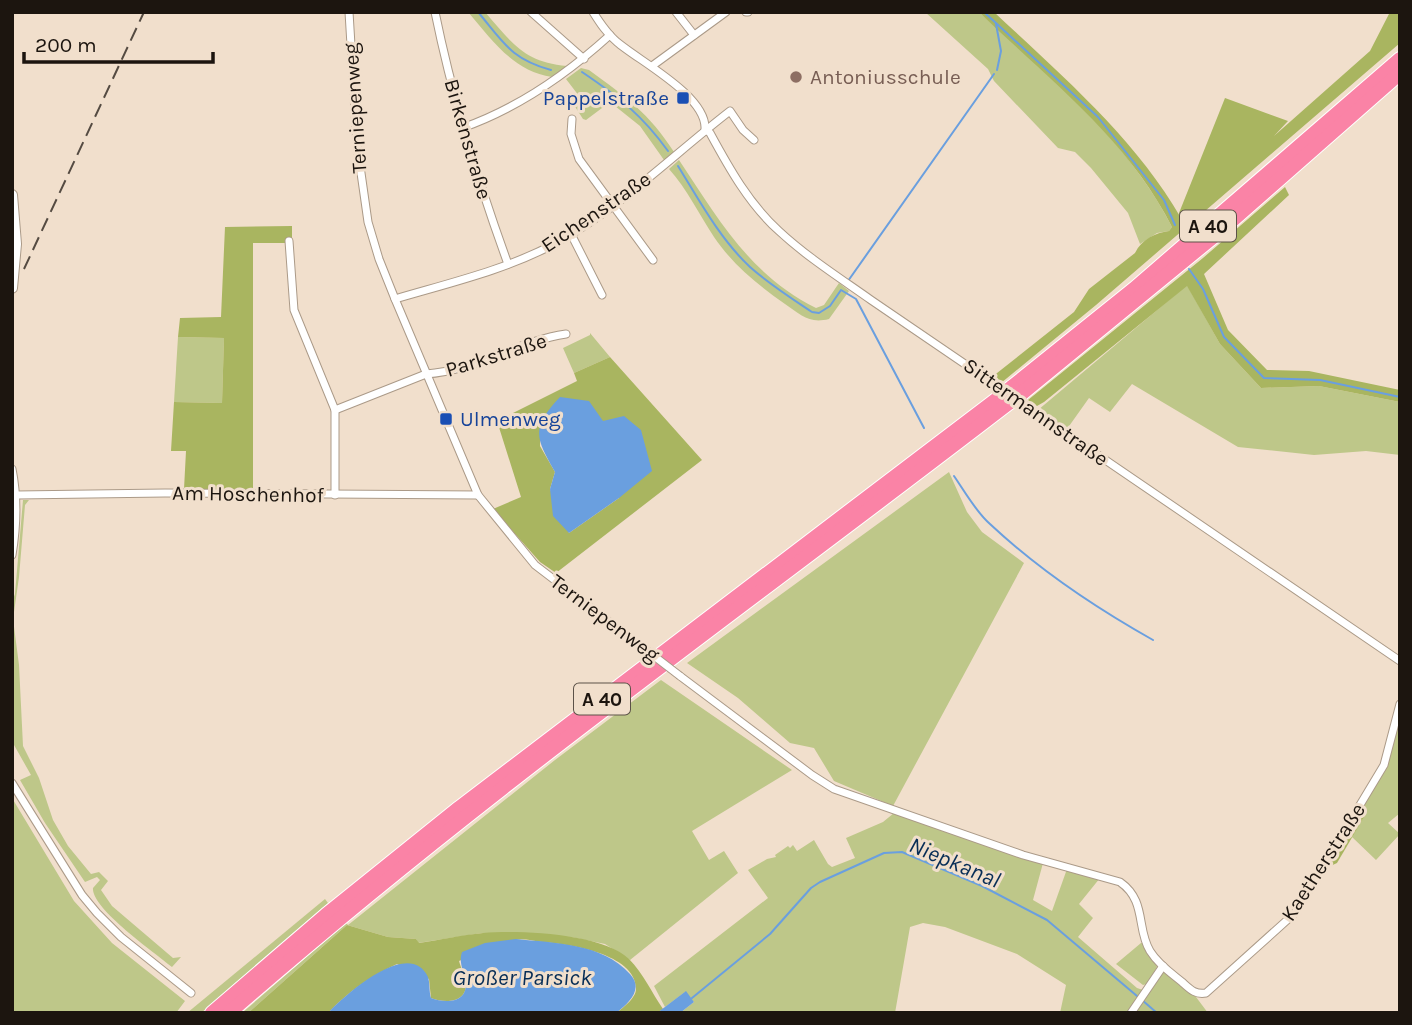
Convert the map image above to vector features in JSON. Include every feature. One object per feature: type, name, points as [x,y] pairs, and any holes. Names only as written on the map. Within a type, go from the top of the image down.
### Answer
[{"type":"highway","name":"A 40","points":[[212,1013],[326,915],[459,808],[1011,395],[1400,59]]},
{"type":"highway","name":"A 40","points":[[229,1013],[334,923],[472,812],[1219,232],[1400,73]]},
{"type":"main road","points":[[12,195],[16,244],[12,288]]},
{"type":"street","name":"Terniepenweg","points":[[349,12],[361,183],[379,259],[478,495],[535,565],[834,789],[1023,855],[1120,882],[1126,886],[1137,903],[1149,950],[1163,966]]},
{"type":"street","name":"Birkenstraße","points":[[435,12],[474,170],[508,264]]},
{"type":"street","points":[[531,12],[584,59]]},
{"type":"street","name":"Sittermannstraße","points":[[593,12],[610,35],[678,87],[695,106],[704,119],[705,129],[710,133],[730,170],[770,222],[814,260],[1400,661]]},
{"type":"street","points":[[676,12],[694,36]]},
{"type":"street","points":[[652,66],[726,12]]},
{"type":"street","points":[[462,128],[509,108],[541,90],[584,59],[610,35]]},
{"type":"street","points":[[705,129],[730,111],[754,140]]},
{"type":"street","points":[[572,119],[571,134],[579,159],[653,260]]},
{"type":"street","name":"Eichenstraße","points":[[395,299],[508,264],[540,251],[571,234],[613,205],[691,144],[705,129]]},
{"type":"street","points":[[571,234],[601,295]]},
{"type":"street","points":[[289,241],[294,310],[335,410],[335,495]]},
{"type":"street","name":"Parkstraße","points":[[426,374],[491,359],[550,337],[566,334]]},
{"type":"street","points":[[335,410],[426,374]]},
{"type":"street","points":[[12,469],[17,495],[17,525],[12,555]]},
{"type":"street","name":"Am Hoschenhof","points":[[17,495],[478,495]]},
{"type":"street","name":"Kaetherstraße","points":[[1163,966],[1194,992],[1202,995],[1295,913],[1384,765],[1399,707]]},
{"type":"street","points":[[12,783],[82,895],[97,913],[121,937],[191,993]]},
{"type":"street","points":[[1134,1009],[1163,966]]},
{"type":"green space","points":[[468,12],[485,12],[511,42],[529,55],[552,64],[567,66],[552,77],[526,68],[504,53]]},
{"type":"green space","points":[[925,12],[979,12],[1006,36],[1060,85],[1110,138],[1154,196],[1172,227],[1169,231],[1157,233],[1140,244],[1128,213],[1091,168],[1075,152],[1058,148],[994,81],[988,69]]},
{"type":"green space","points":[[979,12],[994,12],[1095,109],[1142,161],[1181,218],[1179,213],[1225,98],[1288,121],[1274,136],[1370,51],[1390,12],[1400,12],[1400,43],[1096,305],[1001,383],[992,377],[1074,312],[1089,289],[1135,253],[1145,240],[1169,231],[1172,227],[1154,195],[1110,138],[1059,86]]},
{"type":"green space","points":[[581,68],[589,70],[636,106],[674,152],[664,160],[640,126],[610,102],[586,120],[583,119],[574,105],[579,96],[566,79]]},
{"type":"green space","points":[[679,160],[737,244],[772,279],[816,308],[824,305],[839,283],[849,291],[829,319],[816,320],[801,315],[756,282],[729,257],[669,169]]},
{"type":"green space","points":[[1285,187],[1289,195],[1204,274],[1228,330],[1267,370],[1309,371],[1400,390],[1400,402],[1319,386],[1261,388],[1220,344],[1187,286],[1044,402],[1037,406],[1028,400],[1203,258]]},
{"type":"green space","points":[[292,226],[292,243],[253,243],[253,490],[184,489],[186,451],[171,451],[174,402],[222,403],[224,338],[178,337],[180,318],[221,317],[225,227]]},
{"type":"green space","points":[[1187,285],[1220,344],[1261,388],[1319,386],[1400,402],[1400,455],[1366,451],[1314,455],[1238,447],[1132,384],[1110,412],[1089,398],[1067,429],[1038,410]]},
{"type":"green space","points":[[590,333],[610,357],[574,373],[563,348]]},
{"type":"green space","points":[[178,337],[224,338],[222,403],[174,402]]},
{"type":"green space","points":[[610,357],[702,460],[556,573],[540,562],[493,509],[521,497],[497,421],[577,381],[574,373]],"holes":[[[541,417],[603,422],[619,498],[569,533],[550,489],[555,472],[540,446]]]},
{"type":"green space","points":[[949,472],[967,512],[982,532],[1024,563],[893,806],[834,781],[814,748],[790,743],[738,698],[687,663]]},
{"type":"green space","points":[[23,500],[29,500],[25,505],[13,619],[19,665],[23,746],[39,778],[53,820],[68,846],[91,874],[99,872],[108,881],[101,890],[112,906],[173,958],[181,957],[172,967],[102,907],[93,888],[100,880],[97,877],[85,882],[20,780],[31,775],[14,745],[13,733],[12,602],[15,594]]},
{"type":"green space","points":[[661,680],[792,770],[692,831],[709,860],[724,851],[738,873],[630,960],[605,944],[571,937],[482,933],[418,943],[416,939],[388,937],[347,925],[248,1013],[242,1013],[346,923],[348,925],[555,760]]},
{"type":"green space","points":[[1400,717],[1400,813],[1388,823],[1400,834],[1376,860],[1352,837],[1367,812],[1363,804],[1379,779]]},
{"type":"green space","points":[[12,798],[74,901],[112,943],[185,1001],[176,1013],[12,1013]]},
{"type":"green space","points":[[1363,804],[1367,812],[1337,863],[1326,868]]},
{"type":"green space","points":[[894,813],[1043,863],[1033,900],[1052,911],[1067,869],[1100,878],[1079,904],[1093,918],[1078,937],[1137,988],[1143,990],[1128,1013],[1060,1013],[1066,985],[1017,954],[945,927],[923,923],[910,927],[895,1013],[680,1013],[694,1002],[685,992],[665,1007],[654,986],[768,898],[748,870],[776,857],[775,855],[788,846],[790,848],[793,845],[797,851],[814,840],[832,867],[855,858],[846,838],[883,822]]},
{"type":"green space","points":[[325,899],[328,903],[201,1013],[187,1013]]},
{"type":"green space","points":[[347,925],[388,937],[416,939],[419,943],[475,934],[517,932],[559,935],[600,944],[629,959],[663,1009],[657,1013],[616,1013],[634,996],[636,989],[633,977],[625,967],[613,959],[583,948],[521,939],[459,961],[466,983],[463,995],[454,1000],[431,998],[429,979],[397,964],[360,985],[328,1013],[248,1013]]},
{"type":"green space","points":[[1141,943],[1145,943],[1157,967],[1147,984],[1143,985],[1116,964]]},
{"type":"green space","points":[[1165,971],[1196,997],[1208,1013],[1135,1013]]},
{"type":"water","points":[[560,397],[589,401],[603,421],[624,416],[641,430],[652,471],[569,533],[553,516],[550,489],[555,472],[543,450],[539,433],[544,417]]},
{"type":"water","name":"Großer Parsick","points":[[516,939],[577,946],[606,956],[630,974],[636,985],[633,995],[616,1013],[328,1013],[377,974],[392,966],[407,963],[419,966],[428,977],[431,998],[442,1001],[458,999],[465,991],[466,984],[461,964],[462,952],[485,943]]},
{"type":"water","points":[[686,991],[694,1002],[680,1013],[657,1013]]},
{"type":"waterway","points":[[478,12],[517,55],[551,70]]},
{"type":"waterway","points":[[984,12],[1098,117],[1164,200],[1175,225]]},
{"type":"waterway","points":[[996,24],[1001,51],[997,70]]},
{"type":"waterway","points":[[582,72],[629,107],[668,151]]},
{"type":"waterway","points":[[848,281],[994,74]]},
{"type":"waterway","points":[[678,166],[729,244],[750,267],[772,285],[812,312],[819,313],[830,306],[841,290],[856,299],[924,428]]},
{"type":"waterway","points":[[1189,269],[1203,289],[1224,337],[1264,378],[1320,380],[1400,397]]},
{"type":"waterway","points":[[954,476],[985,519],[1008,541],[1089,601],[1153,640]]},
{"type":"waterway","name":"Niepkanal","points":[[692,998],[770,934],[811,888],[884,853],[902,852],[982,886],[1047,920],[1137,996]]},
{"type":"waterway","name":"Niepkanal","points":[[1142,1000],[1157,1013]]},
{"type":"railway","points":[[24,269],[144,12]]},
{"type":"place","name":"Antoniusschule","points":[[796,77]]},
{"type":"place","name":"Pappelstraße","points":[[683,98]]},
{"type":"place","name":"Ulmenweg","points":[[446,419]]}]
